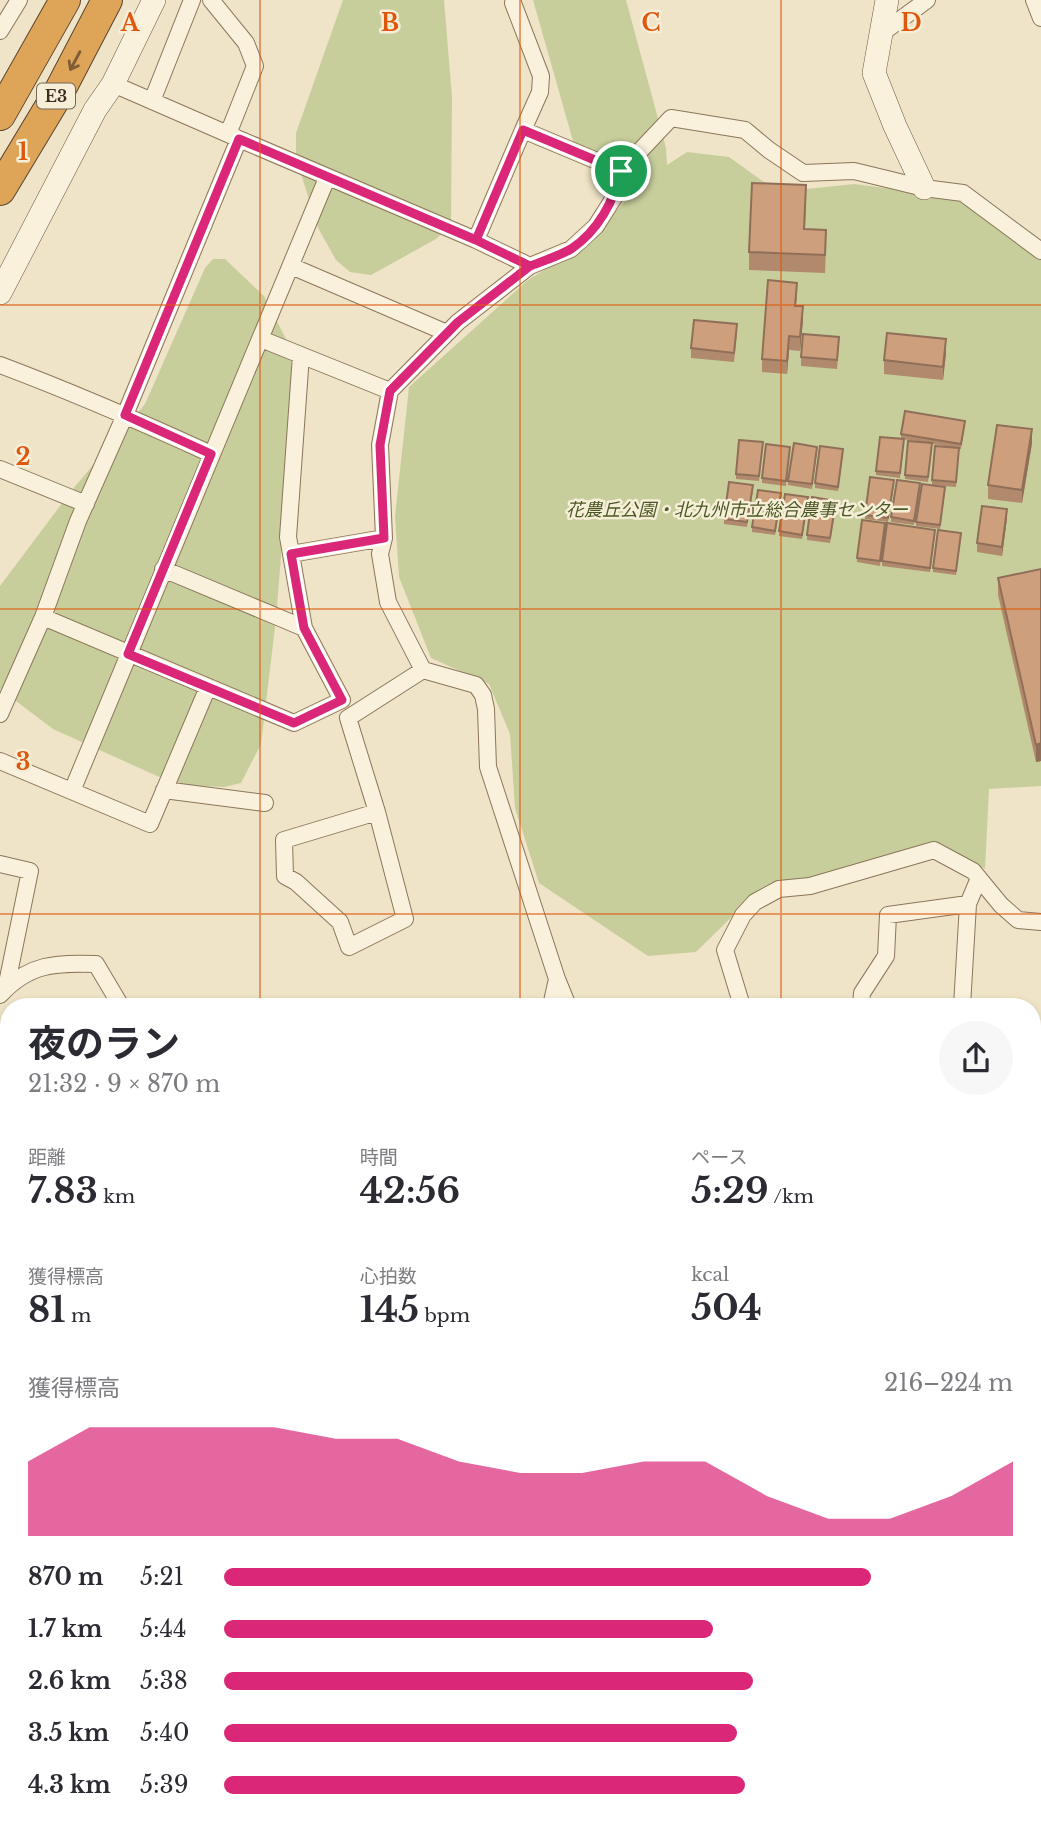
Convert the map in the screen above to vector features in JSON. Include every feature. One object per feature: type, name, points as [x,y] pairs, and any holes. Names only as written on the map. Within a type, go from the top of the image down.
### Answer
[{"type":"highway","name":"E3","points":[[0,115],[65,0]]},
{"type":"highway","name":"E3","points":[[0,190],[59,92],[107,0]]},
{"type":"street","points":[[0,32],[19,0]]},
{"type":"street","points":[[0,293],[94,110],[113,84],[154,0]]},
{"type":"street","points":[[152,101],[192,0]]},
{"type":"street","points":[[0,714],[7,678],[43,617],[86,504],[125,415],[233,137],[255,66],[246,43],[211,0]]},
{"type":"street","points":[[887,0],[874,73],[924,188]]},
{"type":"street","points":[[882,33],[927,0]]},
{"type":"street","points":[[1034,0],[1041,18]]},
{"type":"street","points":[[476,240],[540,92],[541,76],[513,3]]},
{"type":"street","points":[[113,84],[476,240],[530,266]]},
{"type":"street","points":[[423,670],[388,602],[380,554],[384,538],[380,445],[390,391],[447,332],[530,266],[571,249],[596,226],[615,196],[621,171],[671,118],[745,130],[803,173],[854,171],[924,188],[963,193],[1041,251]]},
{"type":"street","points":[[523,130],[621,171]]},
{"type":"street","points":[[72,791],[327,178]]},
{"type":"street","points":[[291,266],[447,332]]},
{"type":"street","points":[[261,340],[390,391]]},
{"type":"street","points":[[43,617],[294,723],[342,700],[304,628],[288,537],[301,355]]},
{"type":"street","points":[[0,365],[125,415],[211,454]]},
{"type":"street","points":[[0,469],[86,504]]},
{"type":"street","points":[[291,554],[384,538]]},
{"type":"street","points":[[163,569],[304,628]]},
{"type":"street","points":[[377,812],[284,840],[285,876],[296,882],[340,922],[349,947],[405,919],[377,812],[348,718],[423,670],[476,684],[486,709],[488,767],[565,998]]},
{"type":"street","points":[[0,761],[150,824],[208,687]]},
{"type":"street","points":[[164,790],[265,803]]},
{"type":"street","points":[[740,998],[725,950],[743,915],[755,902],[779,889],[810,886],[934,849],[973,871],[1001,905],[1018,920],[1041,922]]},
{"type":"street","points":[[0,864],[30,871],[8,936],[3,991]]},
{"type":"street","points":[[962,998],[968,904],[979,878]]},
{"type":"street","points":[[862,998],[862,993],[886,956],[888,915],[968,904]]},
{"type":"street","points":[[3,991],[34,970],[55,963],[96,964],[116,998]]},
{"type":"street","points":[[553,998],[557,979]]},
{"type":"green space","points":[[343,0],[444,0],[452,97],[451,224],[436,239],[371,275],[350,272],[336,260],[318,228],[296,158],[296,133]]},
{"type":"green space","name":"花農丘公園・北九州市立総合農事センター","points":[[533,0],[626,0],[666,148],[667,165],[687,152],[729,157],[778,192],[854,184],[960,198],[1041,252],[1041,786],[989,789],[985,869],[939,845],[815,882],[787,880],[747,902],[696,952],[648,956],[539,883],[515,808],[510,734],[489,684],[431,658],[399,577],[395,516],[409,387],[528,280],[587,243],[638,187],[575,148]]},
{"type":"green space","points":[[213,259],[225,259],[264,296],[289,345],[294,391],[276,619],[261,744],[241,783],[224,787],[177,785],[53,729],[0,689],[0,586],[72,490],[145,404],[205,268]]},
{"type":"building","points":[[752,183],[806,185],[804,229],[826,230],[825,255],[749,252]]},
{"type":"building","points":[[768,280],[797,283],[795,306],[803,306],[800,337],[789,336],[787,361],[762,359]]},
{"type":"building","points":[[694,320],[737,324],[734,353],[691,348]]},
{"type":"building","points":[[887,333],[946,339],[943,367],[884,360]]},
{"type":"building","points":[[803,334],[839,337],[837,360],[801,357]]},
{"type":"building","points":[[905,411],[965,421],[961,444],[901,434]]},
{"type":"building","points":[[997,425],[1032,429],[1022,490],[988,485]]},
{"type":"building","points":[[880,437],[904,439],[900,473],[876,471]]},
{"type":"building","points":[[739,440],[763,442],[759,476],[736,474]]},
{"type":"building","points":[[908,441],[932,443],[928,477],[905,475]]},
{"type":"building","points":[[794,443],[817,447],[812,484],[788,481]]},
{"type":"building","points":[[766,444],[790,447],[786,481],[762,478]]},
{"type":"building","points":[[820,446],[843,449],[838,487],[815,483]]},
{"type":"building","points":[[935,446],[959,448],[956,482],[932,480]]},
{"type":"building","points":[[870,477],[894,480],[888,518],[865,515]]},
{"type":"building","points":[[897,480],[920,483],[914,521],[891,517]]},
{"type":"building","points":[[729,482],[753,485],[747,522],[724,519]]},
{"type":"building","points":[[922,484],[945,487],[940,525],[916,522]]},
{"type":"building","points":[[758,490],[781,493],[775,531],[752,527]]},
{"type":"building","points":[[785,494],[808,497],[802,535],[779,531]]},
{"type":"building","points":[[812,497],[836,501],[830,538],[807,535]]},
{"type":"building","points":[[982,506],[1007,509],[1002,547],[977,543]]},
{"type":"building","points":[[862,520],[885,523],[880,561],[857,558]]},
{"type":"building","points":[[887,523],[935,530],[930,568],[882,561]]},
{"type":"building","points":[[938,530],[961,533],[956,571],[933,568]]},
{"type":"building","points":[[1041,569],[1041,743],[1036,745],[998,578]]},
{"type":"route","points":[[621,171],[523,130],[476,240],[530,266],[458,322],[390,391],[380,445],[384,538],[291,554],[304,628],[342,700],[294,723],[128,654],[211,454],[125,415],[239,139],[476,240],[530,266],[571,249],[596,226],[615,196],[621,171]]}]
